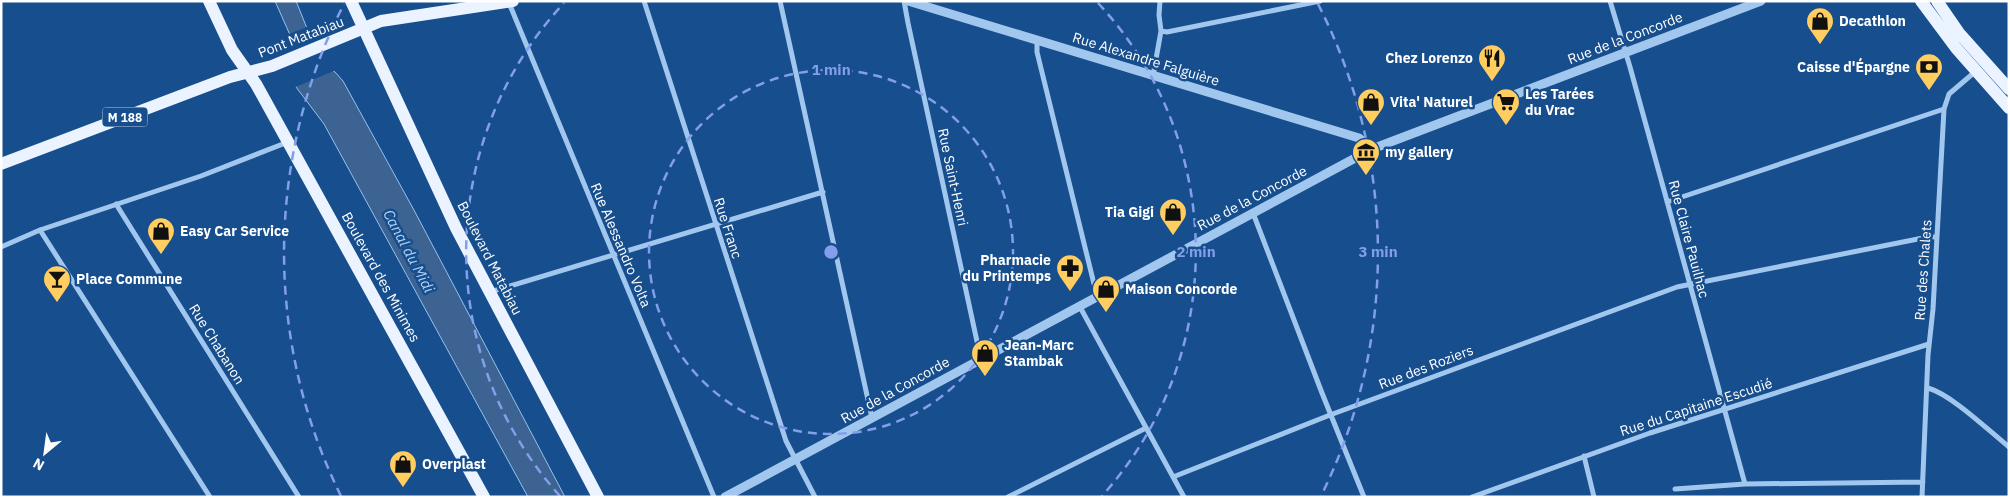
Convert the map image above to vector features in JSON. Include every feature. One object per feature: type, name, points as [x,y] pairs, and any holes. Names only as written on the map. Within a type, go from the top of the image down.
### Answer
[{"type":"main road","name":"Boulevard des Minimes","points":[[209,1],[232,50],[249,72],[484,497]]},
{"type":"main road","name":"Boulevard Matabiau","points":[[351,1],[432,176],[490,292],[598,497]]},
{"type":"main road","name":"Pont Matabiau","points":[[249,72],[272,66],[381,21],[513,1]]},
{"type":"main road","points":[[1921,1],[1950,41],[2009,89]]},
{"type":"main road","points":[[1937,1],[2009,108]]},
{"type":"main road","name":"M 188","points":[[1,164],[230,77],[249,72]]},
{"type":"street","name":"Rue Franc","points":[[644,1],[786,441],[815,497]]},
{"type":"street","points":[[780,1],[872,418]]},
{"type":"street","name":"Rue Alexandre Falguière","points":[[906,1],[1359,138],[1372,149]]},
{"type":"street","name":"Rue Saint-Henri","points":[[906,1],[908,23],[978,346],[984,357]]},
{"type":"street","points":[[1153,76],[1162,31],[1159,15],[1160,1]]},
{"type":"street","points":[[1162,31],[1167,32],[1320,1]]},
{"type":"street","name":"Rue Claire Pauilhac","points":[[1610,1],[1745,484]]},
{"type":"street","name":"Rue de la Concorde","points":[[725,497],[1372,149],[1761,1]]},
{"type":"street","name":"Rue Alessandro Volta","points":[[509,2],[612,255],[714,497]]},
{"type":"street","points":[[1037,40],[1036,52],[1094,284],[1100,296]]},
{"type":"street","name":"Rue des Chalets","points":[[1922,497],[1929,344],[1944,109],[1950,94],[1981,68]]},
{"type":"street","points":[[1667,202],[1944,109]]},
{"type":"street","points":[[1,246],[40,230],[207,174],[288,142]]},
{"type":"street","points":[[490,292],[822,192]]},
{"type":"street","name":"Rue Chabanon","points":[[116,204],[299,497]]},
{"type":"street","points":[[1253,213],[1330,415],[1364,497]]},
{"type":"street","points":[[40,230],[210,497]]},
{"type":"street","name":"Rue des Roziers","points":[[1173,477],[1330,415],[1543,335],[1689,284],[1928,237],[1937,237]]},
{"type":"street","points":[[1080,307],[1184,497]]},
{"type":"street","name":"Rue du Capitaine Escudié","points":[[1472,497],[1650,432],[1929,344]]},
{"type":"street","points":[[1928,388],[1936,390],[1954,403],[2009,447]]},
{"type":"street","points":[[1008,497],[1146,428]]},
{"type":"street","points":[[1584,456],[1594,497]]},
{"type":"street","points":[[1675,489],[1745,484],[1923,482]]},
{"type":"street","points":[[1494,489],[1496,496]]},
{"type":"water","name":"Canal du Midi","points":[[275,1],[296,1],[321,63],[335,72],[343,81],[415,212],[565,497],[528,497],[324,124],[296,87],[290,35]]},
{"type":"pier","points":[[309,26],[323,61],[336,70],[293,88],[287,35]]},
{"type":"place","name":"Decathlon","points":[[1820,45]]},
{"type":"place","name":"Chez Lorenzo","points":[[1492,82]]},
{"type":"place","name":"Caisse d'Épargne","points":[[1929,91]]},
{"type":"place","name":"Vita' Naturel","points":[[1371,126]]},
{"type":"place","name":"Les Tarées du Vrac","points":[[1506,126]]},
{"type":"place","name":"my gallery","points":[[1366,176]]},
{"type":"place","name":"Tia Gigi","points":[[1173,236]]},
{"type":"place","name":"Easy Car Service","points":[[161,255]]},
{"type":"place","name":"Pharmacie du Printemps","points":[[1070,292]]},
{"type":"place","name":"Place Commune","points":[[57,303]]},
{"type":"place","name":"Maison Concorde","points":[[1106,313]]},
{"type":"place","name":"Jean-Marc Stambak","points":[[985,377]]},
{"type":"place","name":"Overplast","points":[[403,488]]}]
